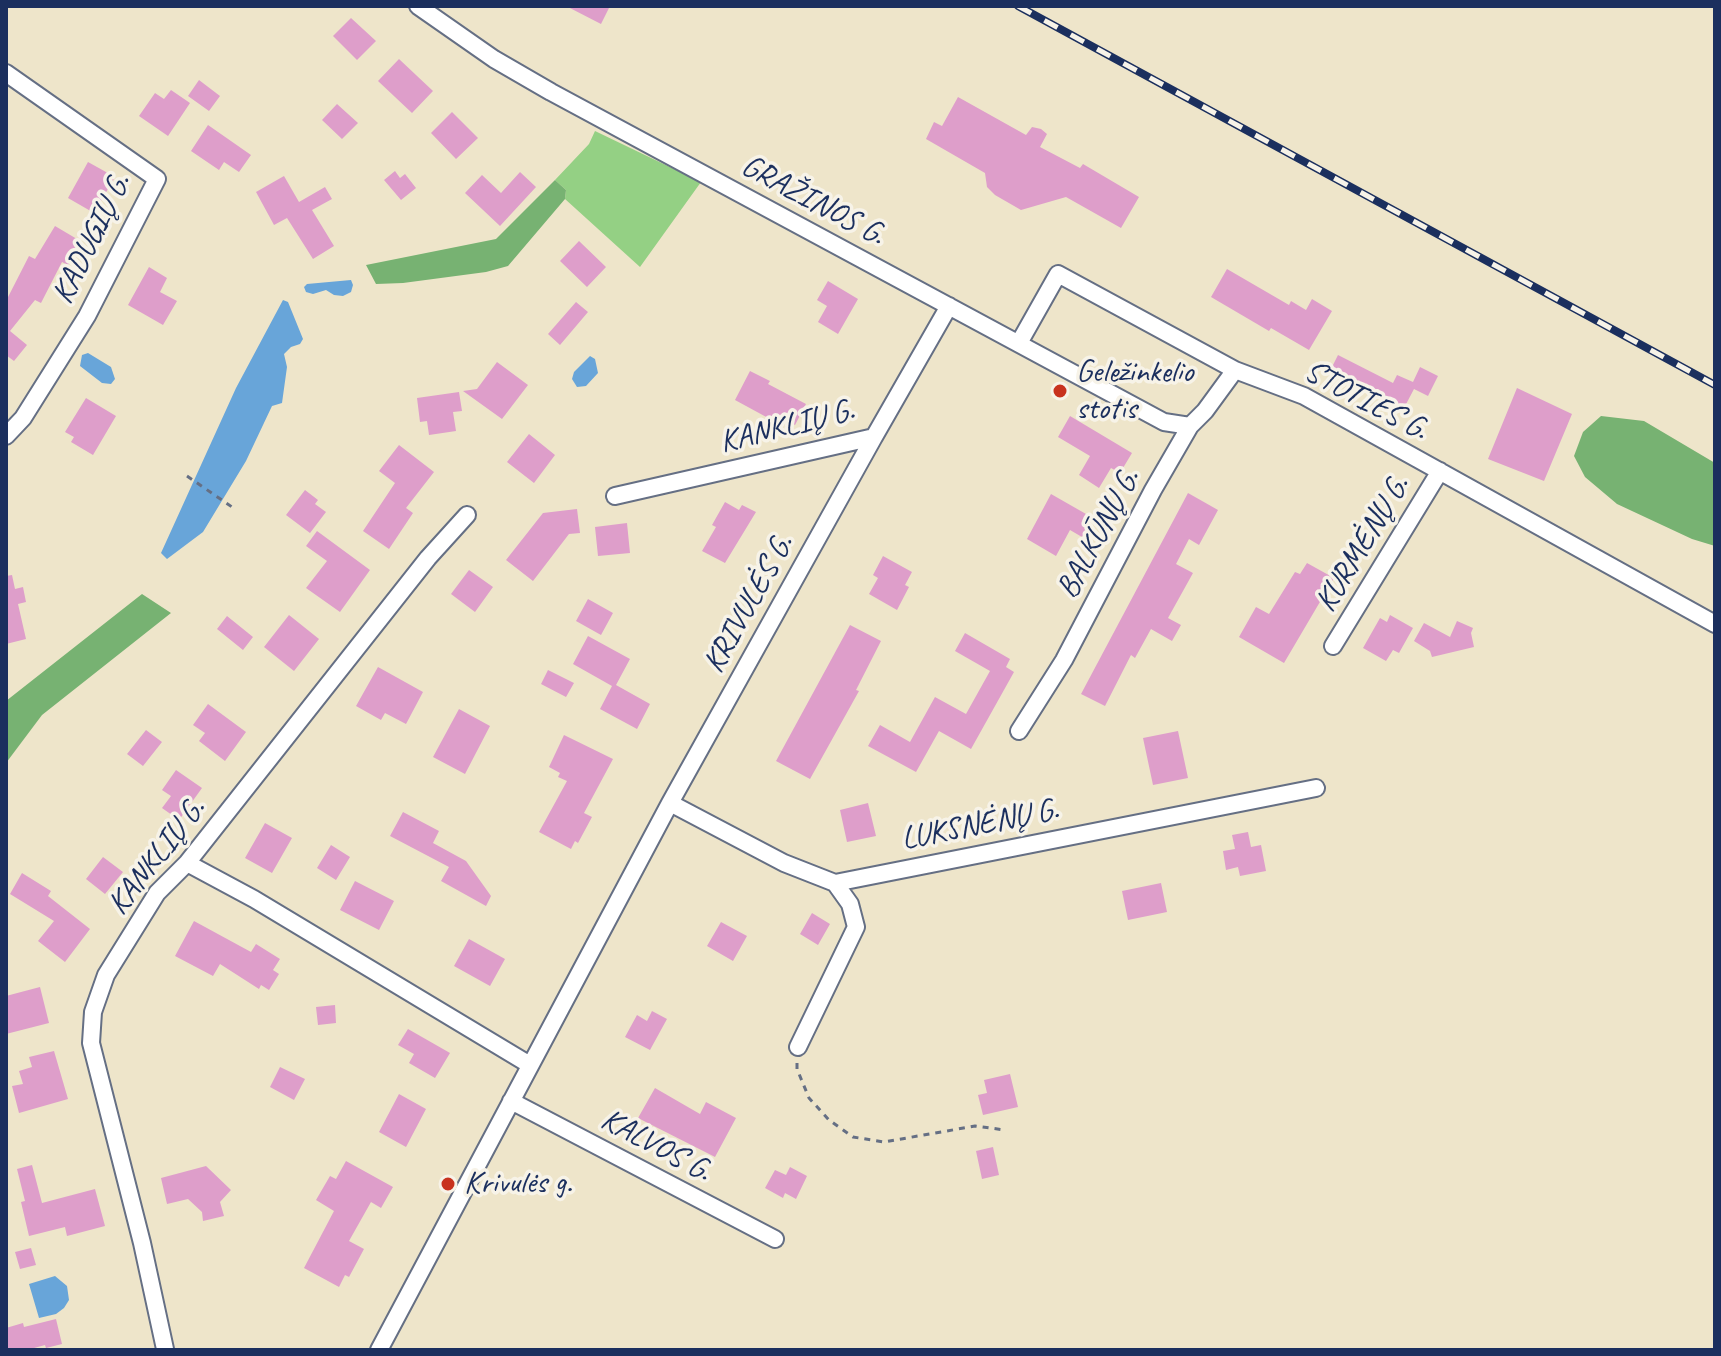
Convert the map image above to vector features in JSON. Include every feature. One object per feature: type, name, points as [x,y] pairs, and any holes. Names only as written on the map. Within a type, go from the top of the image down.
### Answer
[{"type":"street","name":"GRAŽINOS G.","points":[[418,6],[494,59],[539,85],[1164,422],[1190,426]]},
{"type":"street","name":"KADUGIŲ G.","points":[[6,73],[157,179],[87,316],[23,418],[6,436]]},
{"type":"street","name":"STOTIES G.","points":[[1019,343],[1058,274],[1235,370],[1304,396],[1715,624]]},
{"type":"street","name":"KANKLIŲ G.","points":[[615,496],[874,437],[949,306]]},
{"type":"street","name":"BALKŪNŲ G.","points":[[1019,731],[1064,660],[1190,426],[1235,370]]},
{"type":"street","name":"KRIVULĖS G.","points":[[379,1350],[670,803],[874,437]]},
{"type":"street","name":"KURMĖNŲ G.","points":[[1333,646],[1440,471]]},
{"type":"street","name":"KANKLIŲ G.","points":[[165,1349],[142,1243],[91,1043],[93,1012],[106,975],[157,893],[187,863],[428,558],[467,515]]},
{"type":"street","name":"LUKSNĖNŲ G.","points":[[835,883],[1316,788]]},
{"type":"street","points":[[670,803],[784,863],[835,883],[850,904],[856,927],[798,1047]]},
{"type":"street","points":[[187,863],[268,907],[530,1065]]},
{"type":"street","name":"KALVOS G.","points":[[511,1101],[775,1239]]},
{"type":"path","points":[[187,476],[232,507]]},
{"type":"path","points":[[798,1047],[797,1069],[809,1098],[829,1120],[853,1137],[884,1142],[975,1126],[1005,1130]]},
{"type":"green space","points":[[595,131],[701,182],[640,267],[565,199],[566,190],[555,180],[589,144]]},
{"type":"green space","points":[[555,180],[566,190],[565,199],[508,266],[486,272],[376,284],[366,265],[496,239]]},
{"type":"green space","points":[[1601,416],[1644,421],[1715,463],[1715,546],[1692,539],[1617,504],[1585,477],[1574,456],[1583,432]]},
{"type":"green space","points":[[142,594],[171,613],[42,715],[6,763],[6,701]]},
{"type":"water","points":[[351,280],[351,292],[343,296],[326,290],[313,294],[306,292],[304,287],[307,284]]},
{"type":"water","points":[[283,300],[288,302],[303,339],[284,354],[287,367],[282,403],[272,406],[246,461],[203,532],[167,559],[161,553],[236,388]]},
{"type":"water","points":[[88,353],[111,367],[115,379],[111,384],[102,383],[80,366],[82,355]]},
{"type":"water","points":[[590,356],[595,359],[598,373],[586,386],[577,387],[572,379],[574,372]]},
{"type":"water","points":[[55,1276],[67,1286],[69,1300],[56,1314],[39,1318],[29,1284]]},
{"type":"building","points":[[566,6],[610,6],[601,24]]},
{"type":"building","points":[[351,18],[376,41],[357,60],[333,36]]},
{"type":"building","points":[[399,59],[433,91],[412,113],[378,81]]},
{"type":"building","points":[[199,80],[220,96],[209,111],[188,96]]},
{"type":"building","points":[[171,90],[190,103],[168,136],[139,116],[155,93],[164,99]]},
{"type":"building","points":[[958,97],[1026,135],[1032,127],[1041,129],[1047,134],[1040,147],[1080,168],[1083,164],[1139,197],[1121,228],[1066,197],[1021,210],[995,195],[987,187],[985,173],[926,139],[934,122],[942,126]]},
{"type":"building","points":[[337,104],[358,123],[342,139],[322,120]]},
{"type":"building","points":[[452,112],[478,138],[456,159],[431,133]]},
{"type":"building","points":[[208,125],[251,155],[239,172],[224,162],[219,170],[191,151]]},
{"type":"building","points":[[88,162],[115,177],[94,213],[68,198]]},
{"type":"building","points":[[395,171],[400,178],[405,174],[416,188],[401,200],[384,180]]},
{"type":"building","points":[[520,172],[536,187],[500,226],[465,193],[482,175],[501,193]]},
{"type":"building","points":[[284,176],[299,202],[325,187],[332,199],[312,210],[334,246],[313,259],[287,218],[274,225],[256,192]]},
{"type":"building","points":[[55,226],[82,242],[68,265],[62,262],[41,303],[35,300],[10,331],[27,345],[14,361],[6,355],[6,301],[29,256],[35,259]]},
{"type":"building","points":[[579,241],[606,267],[587,287],[560,261]]},
{"type":"building","points":[[149,267],[167,278],[160,292],[177,301],[163,325],[128,305]]},
{"type":"building","points":[[1227,269],[1289,305],[1291,301],[1306,310],[1312,299],[1332,311],[1309,350],[1211,297]]},
{"type":"building","points":[[828,281],[858,299],[838,334],[818,322],[827,306],[817,300]]},
{"type":"building","points":[[576,302],[588,312],[560,345],[548,334]]},
{"type":"building","points":[[1338,355],[1393,383],[1397,375],[1413,382],[1420,367],[1438,376],[1428,396],[1414,389],[1404,408],[1330,371]]},
{"type":"building","points":[[497,362],[528,385],[502,419],[463,391],[477,389]]},
{"type":"building","points":[[750,371],[806,404],[795,425],[784,419],[781,425],[735,400]]},
{"type":"building","points":[[1517,388],[1572,414],[1544,481],[1488,459]]},
{"type":"building","points":[[459,392],[462,411],[453,412],[456,431],[429,435],[427,421],[420,422],[417,398]]},
{"type":"building","points":[[86,398],[116,416],[93,455],[71,442],[74,437],[65,432]]},
{"type":"building","points":[[1070,416],[1132,453],[1120,473],[1111,468],[1099,488],[1079,475],[1090,456],[1058,437]]},
{"type":"building","points":[[529,434],[555,455],[534,483],[507,462]]},
{"type":"building","points":[[399,445],[434,472],[406,508],[413,513],[389,549],[363,531],[395,483],[379,471]]},
{"type":"building","points":[[305,490],[318,500],[315,504],[326,512],[310,533],[286,515]]},
{"type":"building","points":[[1188,493],[1218,510],[1199,545],[1189,539],[1176,564],[1193,573],[1168,618],[1181,625],[1172,641],[1151,629],[1135,658],[1131,655],[1105,706],[1081,694]]},
{"type":"building","points":[[1051,494],[1093,518],[1082,537],[1070,530],[1056,556],[1027,539]]},
{"type":"building","points":[[725,502],[739,510],[742,505],[756,512],[725,563],[702,551],[716,527],[712,525]]},
{"type":"building","points":[[577,509],[580,533],[569,534],[533,581],[506,560],[543,513]]},
{"type":"building","points":[[627,523],[630,553],[598,556],[595,527]]},
{"type":"building","points":[[317,531],[370,570],[340,612],[306,588],[327,561],[306,546]]},
{"type":"building","points":[[883,556],[912,572],[905,585],[909,587],[897,610],[869,594],[878,578],[873,575]]},
{"type":"building","points":[[1307,563],[1334,578],[1284,663],[1239,637],[1256,607],[1269,614],[1295,572],[1300,574]]},
{"type":"building","points":[[469,570],[493,587],[475,612],[451,594]]},
{"type":"building","points":[[12,575],[15,589],[23,587],[26,602],[18,604],[26,639],[6,644],[6,576]]},
{"type":"building","points":[[588,599],[613,613],[601,635],[576,621]]},
{"type":"building","points":[[289,615],[319,639],[294,671],[264,647]]},
{"type":"building","points":[[1390,615],[1413,628],[1399,653],[1393,650],[1386,661],[1363,648],[1380,618],[1387,622]]},
{"type":"building","points":[[227,616],[253,637],[243,650],[217,629]]},
{"type":"building","points":[[1457,621],[1473,628],[1474,647],[1432,657],[1430,651],[1414,641],[1424,623],[1450,637]]},
{"type":"building","points":[[850,625],[881,641],[856,690],[859,691],[810,779],[776,761]]},
{"type":"building","points":[[965,633],[1010,659],[1006,667],[1014,672],[971,749],[939,731],[916,772],[868,746],[880,725],[910,742],[935,697],[966,714],[990,671],[955,651]]},
{"type":"building","points":[[588,636],[630,659],[616,685],[650,704],[637,729],[600,709],[612,686],[573,664]]},
{"type":"building","points":[[378,667],[423,692],[406,724],[385,713],[381,720],[356,706]]},
{"type":"building","points":[[548,670],[574,683],[566,697],[541,684]]},
{"type":"building","points":[[208,704],[246,732],[225,761],[199,741],[205,733],[193,725]]},
{"type":"building","points":[[459,709],[490,726],[465,774],[433,757]]},
{"type":"building","points":[[146,730],[162,742],[143,766],[127,754]]},
{"type":"building","points":[[1178,731],[1188,778],[1153,785],[1143,738]]},
{"type":"building","points":[[564,735],[613,759],[584,813],[592,817],[578,843],[575,841],[571,849],[539,832],[567,781],[549,767]]},
{"type":"building","points":[[176,770],[202,788],[179,820],[162,808],[171,796],[162,790]]},
{"type":"building","points":[[868,803],[876,836],[847,842],[840,810]]},
{"type":"building","points":[[403,812],[439,831],[433,843],[466,861],[491,896],[486,906],[441,881],[449,867],[390,836]]},
{"type":"building","points":[[265,823],[292,838],[272,873],[245,858]]},
{"type":"building","points":[[1248,832],[1251,847],[1261,845],[1266,871],[1240,876],[1238,867],[1226,870],[1223,851],[1235,849],[1232,835]]},
{"type":"building","points":[[331,845],[350,857],[336,880],[317,868]]},
{"type":"building","points":[[103,857],[123,872],[105,894],[86,879]]},
{"type":"building","points":[[22,873],[51,891],[48,896],[90,929],[65,962],[38,941],[54,921],[10,894]]},
{"type":"building","points":[[355,881],[394,901],[379,930],[340,910]]},
{"type":"building","points":[[1161,883],[1167,912],[1128,920],[1122,891]]},
{"type":"building","points":[[812,913],[830,924],[818,945],[800,934]]},
{"type":"building","points":[[194,921],[251,952],[256,944],[280,959],[273,970],[279,974],[269,990],[261,985],[259,989],[220,964],[213,976],[175,956]]},
{"type":"building","points":[[721,922],[747,936],[733,961],[707,946]]},
{"type":"building","points":[[469,939],[505,959],[490,986],[454,966]]},
{"type":"building","points":[[40,987],[49,1023],[6,1034],[6,996]]},
{"type":"building","points":[[335,1005],[336,1023],[318,1025],[316,1007]]},
{"type":"building","points":[[652,1011],[667,1019],[650,1050],[625,1037],[637,1015],[647,1021]]},
{"type":"building","points":[[408,1029],[450,1053],[435,1078],[409,1063],[414,1054],[398,1045]]},
{"type":"building","points":[[54,1051],[68,1099],[19,1113],[12,1086],[23,1084],[19,1071],[32,1067],[29,1057]]},
{"type":"building","points":[[280,1067],[305,1079],[294,1100],[270,1087]]},
{"type":"building","points":[[1010,1074],[1018,1107],[983,1115],[978,1095],[987,1093],[984,1080]]},
{"type":"building","points":[[655,1088],[700,1114],[706,1102],[736,1118],[715,1157],[638,1118]]},
{"type":"building","points":[[399,1094],[426,1109],[406,1147],[379,1132]]},
{"type":"building","points":[[993,1147],[999,1175],[982,1179],[976,1151]]},
{"type":"building","points":[[346,1161],[393,1187],[381,1208],[371,1202],[349,1241],[364,1249],[349,1277],[345,1275],[339,1287],[304,1268],[334,1211],[316,1200],[330,1176],[336,1179]]},
{"type":"building","points":[[32,1165],[42,1203],[95,1189],[105,1226],[67,1236],[65,1227],[29,1236],[17,1169]]},
{"type":"building","points":[[206,1166],[231,1190],[220,1202],[224,1216],[203,1221],[202,1212],[188,1199],[167,1204],[161,1178]]},
{"type":"building","points":[[790,1167],[807,1176],[796,1199],[785,1193],[783,1198],[765,1188],[775,1170],[786,1175]]},
{"type":"building","points":[[31,1248],[36,1265],[20,1269],[15,1252]]},
{"type":"building","points":[[56,1319],[62,1344],[6,1350],[6,1328]]},
{"type":"railway","points":[[1018,6],[1715,385]]},
{"type":"place","name":"Geležinkelio stotis","points":[[1060,391]]},
{"type":"place","name":"Krivulės g.","points":[[448,1184]]}]
